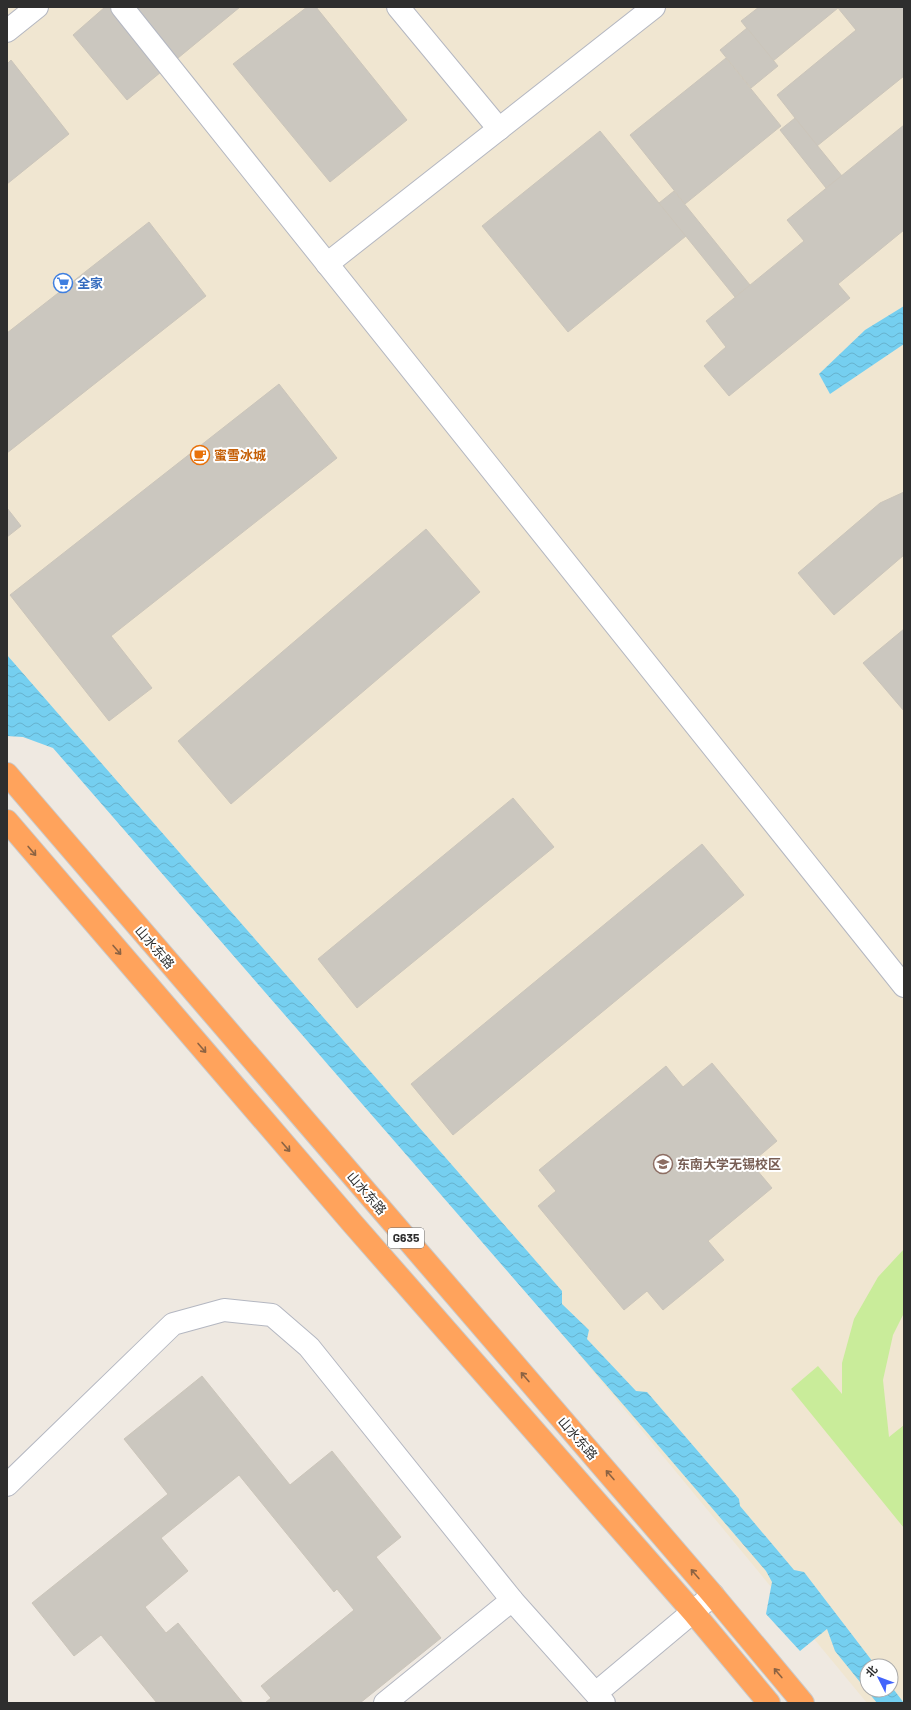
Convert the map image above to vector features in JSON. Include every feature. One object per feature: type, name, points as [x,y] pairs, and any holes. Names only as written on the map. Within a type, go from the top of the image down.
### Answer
[{"type":"highway","name":"山水东路","points":[[7,774],[713,1595],[803,1703]]},
{"type":"highway","name":"G635","points":[[7,822],[352,1224],[693,1612],[769,1703]]},
{"type":"lane","points":[[7,31],[37,7]]},
{"type":"lane","points":[[122,7],[904,986]]},
{"type":"lane","points":[[398,7],[499,129]]},
{"type":"lane","points":[[327,264],[654,7]]},
{"type":"lane","points":[[7,1485],[172,1324],[224,1310],[272,1315],[309,1347],[512,1600],[600,1698],[713,1595]]},
{"type":"lane","points":[[385,1703],[512,1600]]},
{"type":"shaded area","name":"东南大学无锡校区","points":[[7,7],[904,7],[904,1703],[867,1703],[863,1698],[899,1698],[899,1658],[859,1658],[859,1693],[7,662]]},
{"type":"green space","points":[[904,1249],[904,1313],[893,1335],[883,1380],[889,1437],[904,1425],[904,1528],[791,1389],[818,1366],[842,1394],[842,1363],[854,1319],[878,1277]]},
{"type":"water","points":[[904,306],[904,344],[830,394],[819,374],[865,330]]},
{"type":"water","points":[[7,655],[562,1291],[562,1304],[589,1330],[587,1339],[636,1391],[647,1392],[739,1499],[740,1506],[794,1570],[804,1572],[870,1658],[859,1658],[859,1681],[835,1651],[827,1629],[800,1651],[766,1614],[772,1582],[766,1571],[53,748],[23,737],[7,736]]},
{"type":"water","points":[[899,1696],[904,1703],[877,1703],[873,1698],[899,1698]]},
{"type":"building","points":[[105,7],[240,7],[127,100],[73,35]]},
{"type":"building","points":[[307,7],[316,7],[407,120],[330,182],[233,64]]},
{"type":"building","points":[[759,7],[904,7],[904,76],[817,146],[777,95],[856,30],[838,8],[773,61],[741,21]]},
{"type":"building","points":[[747,28],[778,66],[751,88],[720,50]]},
{"type":"building","points":[[726,58],[781,126],[685,204],[630,135]]},
{"type":"building","points":[[11,60],[69,134],[7,184],[7,64]]},
{"type":"building","points":[[795,118],[842,176],[826,188],[780,130]]},
{"type":"building","points":[[904,125],[904,230],[838,284],[850,298],[729,396],[704,366],[726,347],[706,321],[804,241],[787,220]]},
{"type":"building","points":[[600,131],[686,236],[568,332],[482,226]]},
{"type":"building","points":[[674,191],[750,285],[735,297],[659,203]]},
{"type":"building","points":[[149,222],[206,296],[7,453],[7,333]]},
{"type":"building","points":[[279,384],[337,458],[111,636],[152,688],[109,721],[10,595]]},
{"type":"building","points":[[904,492],[904,555],[834,615],[798,573],[880,503]]},
{"type":"building","points":[[7,508],[21,526],[7,537]]},
{"type":"building","points":[[426,529],[480,592],[231,804],[178,741]]},
{"type":"building","points":[[904,629],[904,711],[863,663]]},
{"type":"building","points":[[513,798],[554,847],[357,1008],[318,959]]},
{"type":"building","points":[[702,844],[744,895],[453,1135],[411,1084]]},
{"type":"building","points":[[712,1063],[777,1141],[751,1163],[772,1188],[708,1241],[724,1260],[663,1310],[647,1291],[624,1310],[538,1206],[556,1191],[539,1170],[666,1066],[683,1087]]},
{"type":"building","points":[[202,1376],[290,1485],[332,1451],[401,1537],[376,1557],[441,1638],[360,1703],[265,1703],[271,1698],[261,1686],[354,1610],[337,1589],[334,1592],[239,1475],[161,1538],[188,1571],[145,1607],[166,1633],[178,1623],[243,1703],[157,1703],[101,1635],[74,1656],[32,1603],[168,1494],[124,1439]]},
{"type":"place","name":"全家","points":[[63,283]]},
{"type":"place","name":"蜜雪冰城","points":[[200,455]]},
{"type":"place","name":"东南大学无锡校区","points":[[663,1164]]}]
